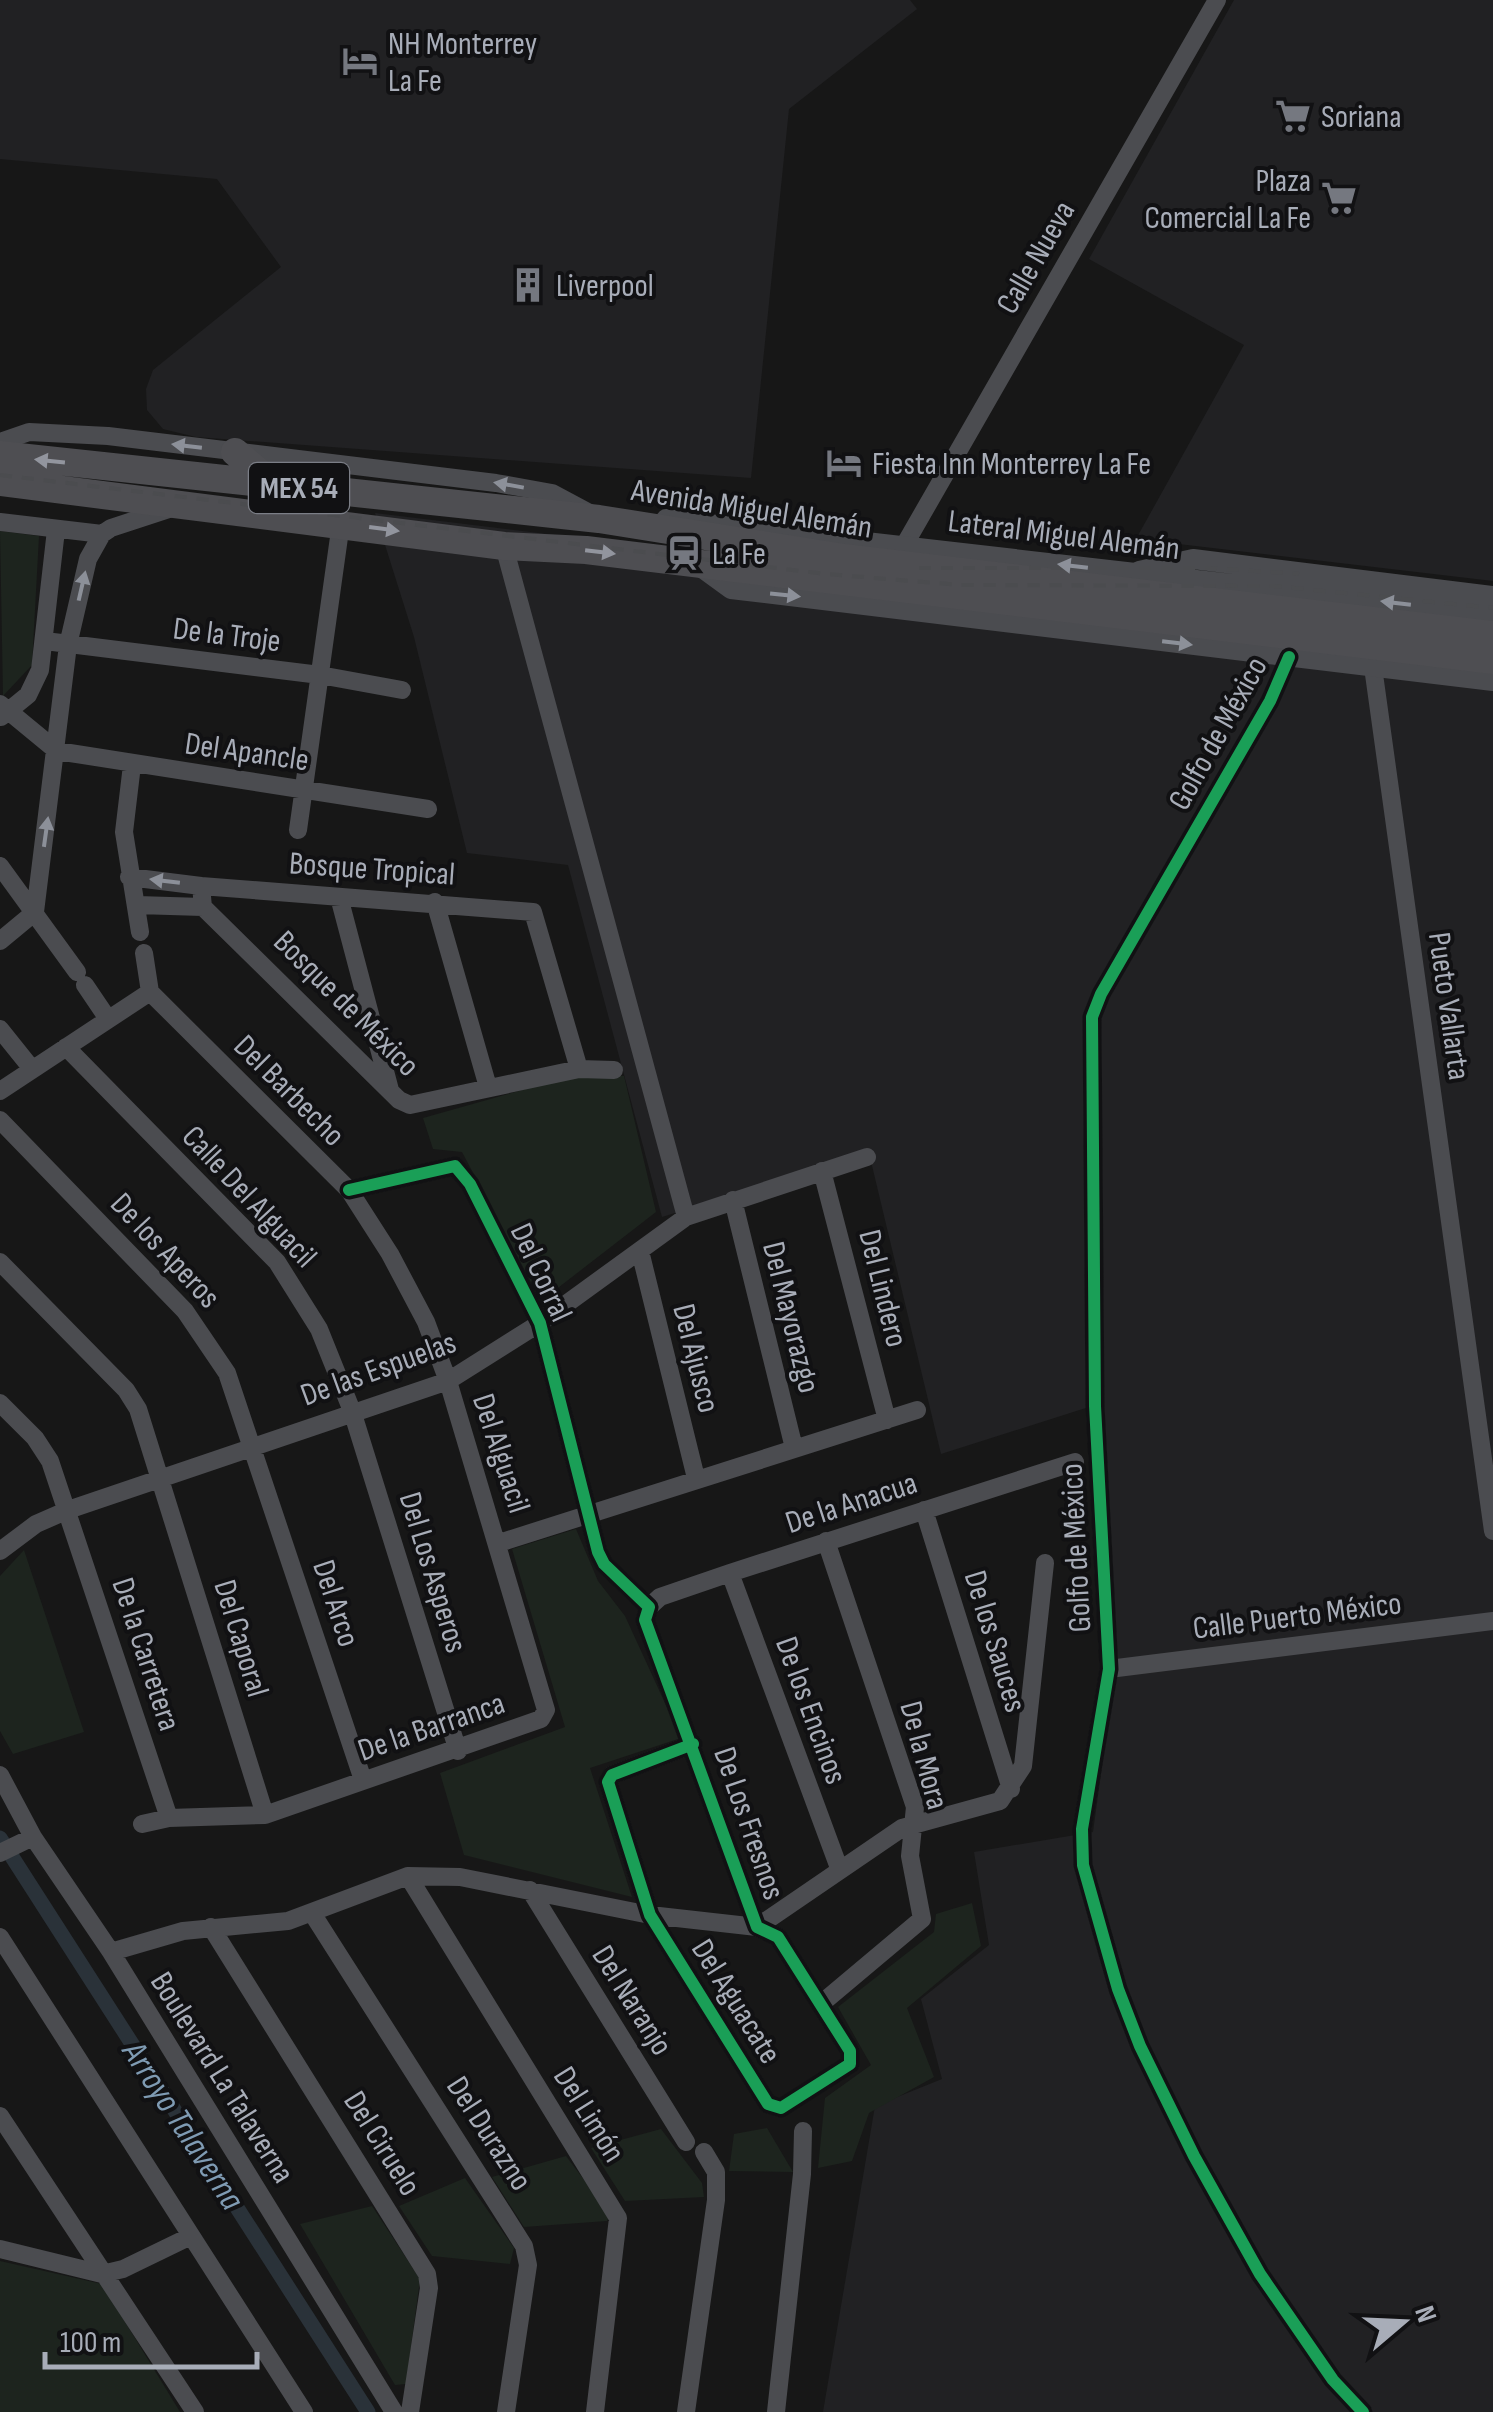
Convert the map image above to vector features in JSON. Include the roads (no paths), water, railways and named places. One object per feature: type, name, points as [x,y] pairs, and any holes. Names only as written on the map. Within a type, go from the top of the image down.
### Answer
[{"type":"highway","points":[[235,452],[275,486]]},
{"type":"highway","name":"Avenida Miguel Alemán","points":[[0,455],[599,519],[1080,598],[1493,660]]},
{"type":"highway","name":"Avenida Miguel Alemán","points":[[0,482],[504,546],[1493,635]]},
{"type":"street","name":"Calle Nueva","points":[[905,544],[1217,0]]},
{"type":"street","points":[[0,442],[29,432],[48,433],[533,490],[577,502],[599,519]]},
{"type":"street","points":[[0,522],[102,534],[185,504]]},
{"type":"street","name":"Lateral Miguel Alemán","points":[[629,526],[654,520],[696,520],[1132,573],[1483,604]]},
{"type":"street","points":[[298,830],[341,523]]},
{"type":"street","points":[[56,530],[45,641],[35,686],[2,711],[58,751]]},
{"type":"street","points":[[0,941],[35,912],[58,751],[68,645],[88,558],[102,534]]},
{"type":"street","points":[[504,546],[686,1216]]},
{"type":"street","points":[[696,564],[731,589],[1493,681]]},
{"type":"street","name":"De la Troje","points":[[45,641],[402,690]]},
{"type":"street","name":"Golfo de México","points":[[1289,657],[1270,701],[1100,994],[1092,1017],[1095,1406],[1109,1669],[1082,1829],[1082,1865],[1118,1989],[1170,2108],[1260,2274],[1333,2380],[1364,2412]]},
{"type":"street","name":"Pueto Vallarta","points":[[1373,667],[1493,1531]]},
{"type":"street","name":"Del Apancle","points":[[58,751],[428,809]]},
{"type":"street","points":[[132,765],[124,832],[140,932]]},
{"type":"street","points":[[0,866],[108,1019]]},
{"type":"street","name":"Bosque Tropical","points":[[130,877],[339,897],[522,908],[536,917],[579,1069]]},
{"type":"street","points":[[137,905],[203,908],[201,886]]},
{"type":"street","points":[[339,897],[390,1090]]},
{"type":"street","points":[[435,902],[488,1087]]},
{"type":"street","name":"Bosque de México","points":[[203,908],[410,1105],[579,1069],[614,1070]]},
{"type":"street","points":[[0,1091],[150,992],[144,953]]},
{"type":"street","name":"Del Barbecho","points":[[150,992],[349,1190],[408,1288],[448,1381]]},
{"type":"street","points":[[0,1029],[32,1069]]},
{"type":"street","name":"Calle Del Alguacil","points":[[66,1047],[277,1262],[319,1329],[352,1411]]},
{"type":"street","name":"De los Aperos","points":[[0,1120],[185,1311],[227,1373],[254,1444]]},
{"type":"street","name":"De las Espuelas","points":[[0,1551],[36,1524],[68,1510],[448,1381],[540,1323],[686,1216],[867,1157]]},
{"type":"street","name":"Del Corral","points":[[349,1190],[455,1166],[470,1184],[540,1323],[589,1514]]},
{"type":"street","name":"Del Lindero","points":[[822,1171],[887,1420]]},
{"type":"street","name":"Del Mayorazgo","points":[[732,1200],[794,1448]]},
{"type":"street","name":"Del Ajusco","points":[[640,1252],[696,1478]]},
{"type":"street","points":[[0,1262],[126,1390],[148,1430],[162,1478]]},
{"type":"street","name":"Del Alguacil","points":[[448,1381],[499,1543]]},
{"type":"street","points":[[0,1403],[45,1450],[68,1510]]},
{"type":"street","points":[[499,1543],[917,1410]]},
{"type":"street","name":"Del Los Asperos","points":[[352,1411],[458,1752]]},
{"type":"street","name":"Del Arco","points":[[254,1444],[364,1780]]},
{"type":"street","name":"De la Anacua","points":[[649,1607],[660,1597],[730,1573],[1075,1462]]},
{"type":"street","name":"Del Caporal","points":[[162,1478],[264,1815]]},
{"type":"street","name":"De la Carretera","points":[[68,1510],[170,1818]]},
{"type":"street","name":"De los Sauces","points":[[924,1510],[1011,1789]]},
{"type":"street","points":[[589,1514],[604,1564],[649,1607]]},
{"type":"street","name":"De la Mora","points":[[822,2003],[922,1919],[910,1856],[915,1807],[826,1541]]},
{"type":"street","name":"De la Barranca","points":[[142,1824],[170,1818],[264,1815],[458,1752],[546,1714],[499,1543]]},
{"type":"street","points":[[111,1952],[211,1927],[288,1921],[408,1876],[460,1877],[650,1916],[757,1927],[839,1868],[916,1823],[987,1807],[1011,1789],[1023,1766],[1046,1563]]},
{"type":"street","name":"De los Encinos","points":[[730,1573],[839,1868]]},
{"type":"street","name":"De Los Fresnos","points":[[649,1607],[645,1620],[757,1927],[778,1937],[822,2003],[852,2060],[782,2108]]},
{"type":"street","name":"Calle Puerto México","points":[[1109,1669],[1493,1621]]},
{"type":"street","name":"Del Aguacate","points":[[693,1744],[608,1780],[650,1916],[768,2104],[782,2108]]},
{"type":"street","name":"Boulevard La Talaverna","points":[[0,1774],[27,1840],[111,1952],[394,2412]]},
{"type":"street","points":[[0,1853],[27,1840]]},
{"type":"street","name":"Del Limón","points":[[408,1876],[618,2218],[595,2412]]},
{"type":"street","name":"Del Naranjo","points":[[530,1890],[686,2142]]},
{"type":"street","name":"Del Durazno","points":[[312,1913],[524,2246],[528,2264],[506,2412]]},
{"type":"street","name":"Del Ciruelo","points":[[211,1927],[427,2274],[429,2288],[410,2412]]},
{"type":"street","points":[[0,1936],[304,2412]]},
{"type":"street","points":[[0,2116],[196,2412]]},
{"type":"street","points":[[776,2412],[802,2174],[803,2131]]},
{"type":"street","points":[[686,2412],[716,2200],[716,2172],[704,2152]]},
{"type":"street","points":[[0,2249],[102,2274],[123,2269],[191,2236]]},
{"type":"waterway","name":"Arroyo Talaverna","points":[[0,1838],[368,2412]]},
{"type":"railway","points":[[0,475],[826,574],[960,585],[1274,586],[1493,608]]},
{"type":"railway","points":[[919,568],[1210,568],[1299,574]]},
{"type":"place","name":"NH Monterrey La Fe","points":[[360,61]]},
{"type":"place","name":"Soriana","points":[[1293,116]]},
{"type":"place","name":"Plaza Comercial La Fe","points":[[1339,198]]},
{"type":"place","name":"Liverpool","points":[[528,285]]},
{"type":"place","name":"Fiesta Inn Monterrey La Fe","points":[[844,463]]},
{"type":"place","name":"La Fe","points":[[684,553]]}]
